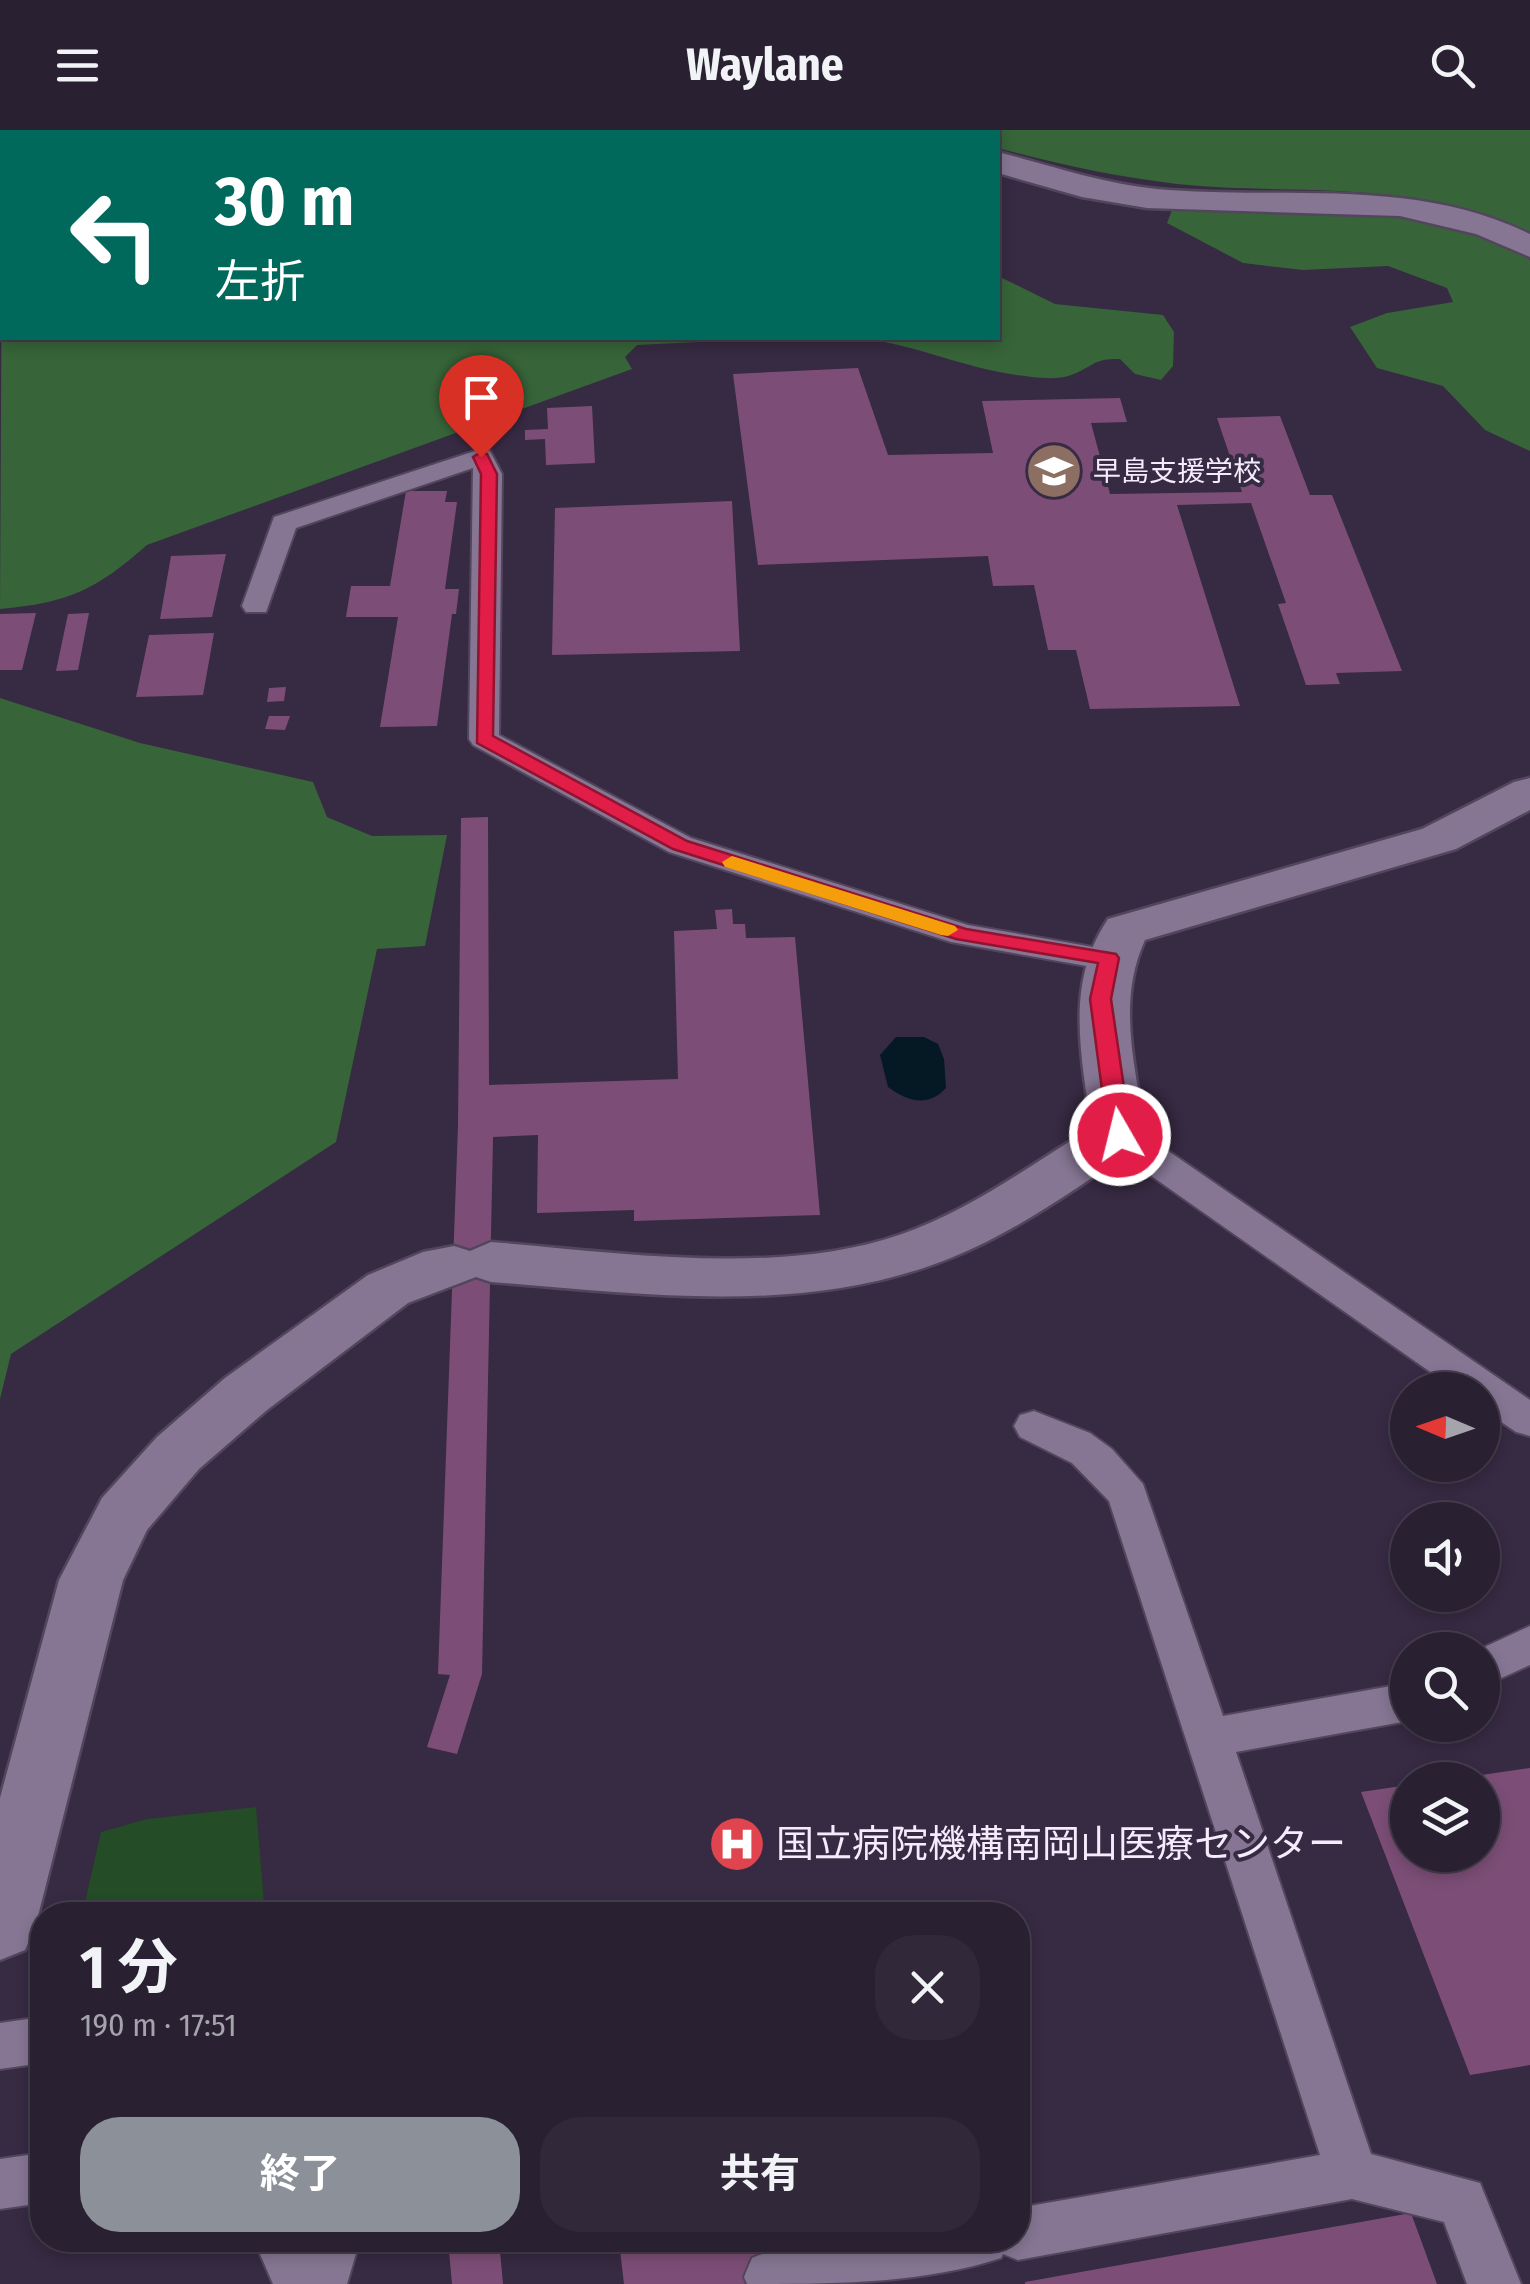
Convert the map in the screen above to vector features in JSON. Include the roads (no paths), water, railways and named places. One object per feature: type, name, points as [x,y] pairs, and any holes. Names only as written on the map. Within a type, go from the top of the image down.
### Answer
[{"type":"street","points":[[1000,163],[1086,190],[1170,200],[1394,205],[1449,213],[1530,247]]},
{"type":"street","points":[[0,1928],[91,1580],[124,1515],[178,1454],[246,1394],[388,1289],[423,1272],[472,1264],[716,1276],[854,1264],[906,1253],[970,1227],[1120,1135],[1101,999],[1109,958],[1125,930],[1439,839],[1530,792]]},
{"type":"lane","points":[[256,606],[284,524],[481,457],[489,474],[484,739],[680,845],[963,935],[1109,958]]},
{"type":"lane","points":[[1120,1135],[1530,1421]]},
{"type":"lane","points":[[1034,1426],[1062,1435],[1100,1460],[1128,1495],[1352,2174]]},
{"type":"lane","points":[[1500,1660],[1530,1644]]},
{"type":"lane","points":[[1208,1738],[1390,1705]]},
{"type":"lane","points":[[0,2046],[30,2042]]},
{"type":"lane","points":[[1030,2232],[1352,2174],[1462,2201],[1494,2284]]},
{"type":"lane","points":[[0,2184],[30,2180]]},
{"type":"lane","points":[[288,2252],[300,2284]]},
{"type":"lane","points":[[320,2284],[330,2252]]},
{"type":"lane","points":[[772,2278],[916,2252]]},
{"type":"water","points":[[896,1037],[924,1037],[938,1044],[944,1059],[946,1088],[932,1098],[917,1100],[888,1087],[880,1055]]},
{"type":"place","name":"早島支援学校","points":[[1054,471]]},
{"type":"place","name":"国立病院機構南岡山医療センター","points":[[737,1844]]}]
